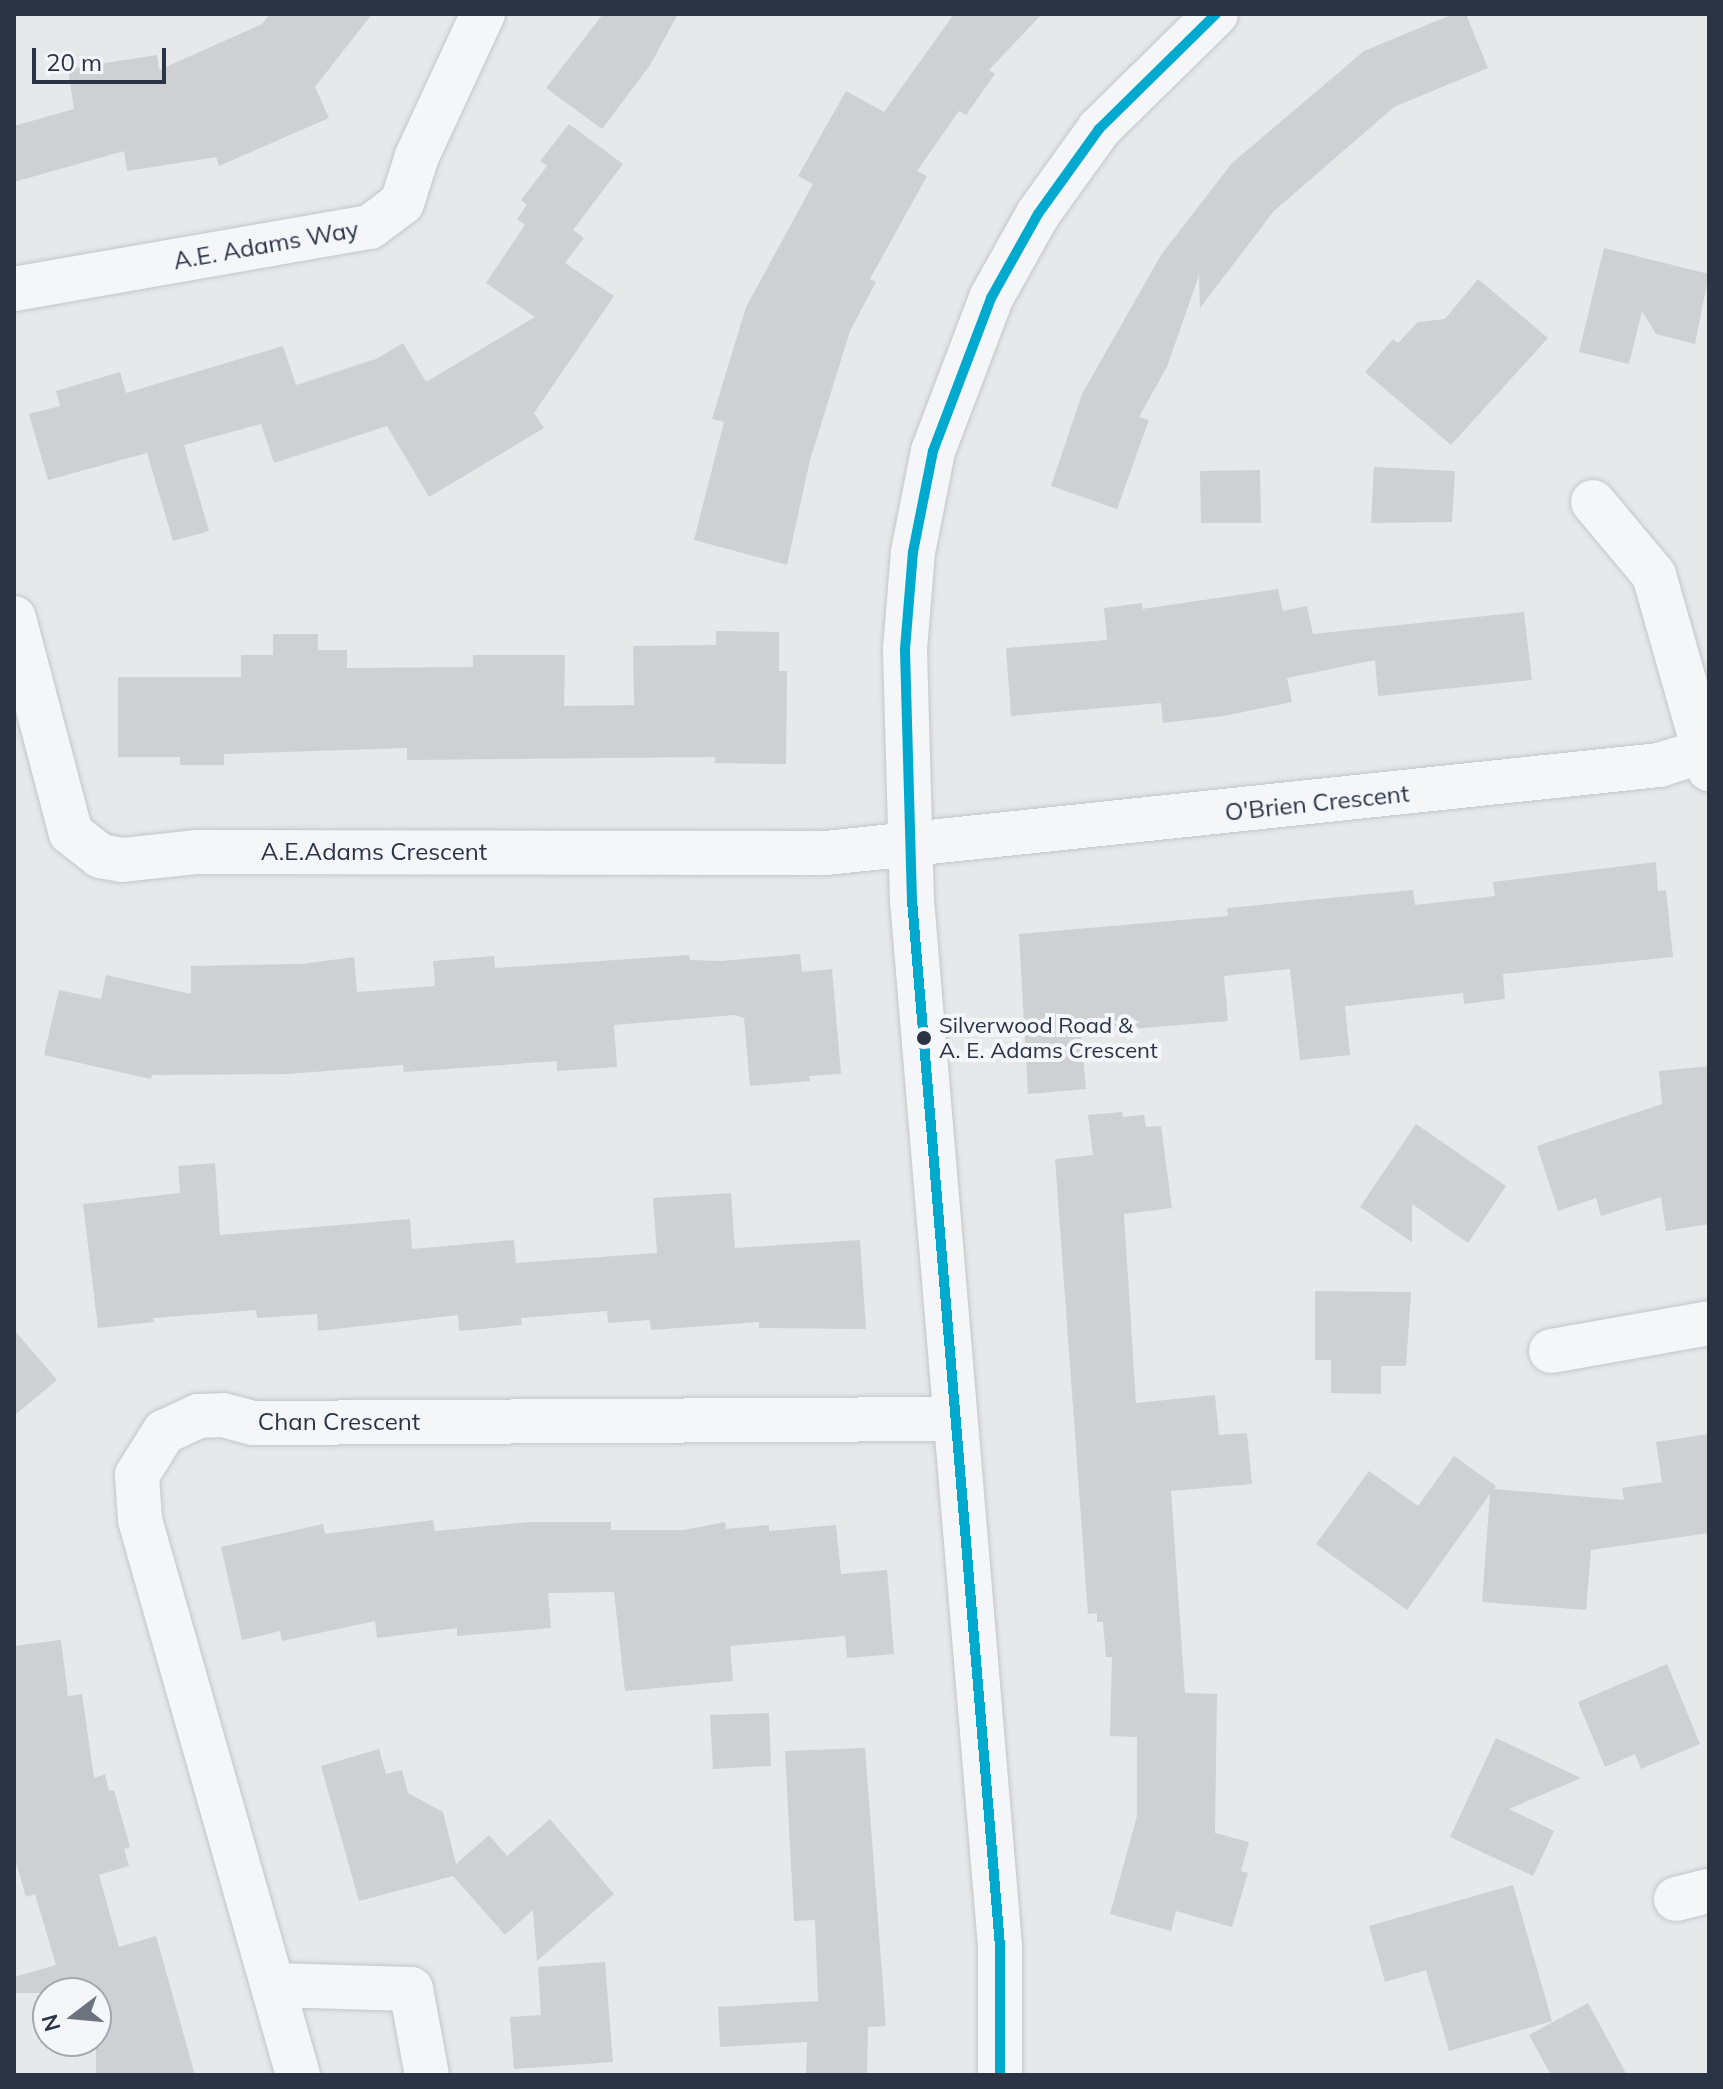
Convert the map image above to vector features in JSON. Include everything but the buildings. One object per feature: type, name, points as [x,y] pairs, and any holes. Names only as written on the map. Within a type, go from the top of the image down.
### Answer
[{"type":"street","name":"A.E. Adams Way","points":[[14,289],[370,227],[402,203],[417,156],[483,14]]},
{"type":"street","points":[[1000,2075],[1000,1946],[910,848],[905,649],[913,552],[933,451],[991,298],[1038,214],[1099,129],[1216,14]]},
{"type":"street","points":[[1593,502],[1654,575],[1706,760]]},
{"type":"street","name":"A.E.Adams Crescent","points":[[14,618],[68,823],[83,845],[100,856],[826,853],[910,848]]},
{"type":"street","name":"O'Brien Crescent","points":[[910,848],[1706,760]]},
{"type":"street","points":[[1551,1351],[1709,1323]]},
{"type":"street","name":"Chan Crescent","points":[[298,2075],[140,1520],[137,1475],[164,1432],[198,1416],[223,1415],[252,1423],[955,1419]]},
{"type":"street","points":[[274,1985],[411,1989],[427,2075]]},
{"type":"transit line","points":[[1000,2075],[1000,1946],[912,901],[905,649],[913,552],[933,451],[991,298],[1038,214],[1099,129],[1216,14]]},
{"type":"place","name":"Silverwood Road & A. E. Adams Crescent","points":[[924,1038]]}]
